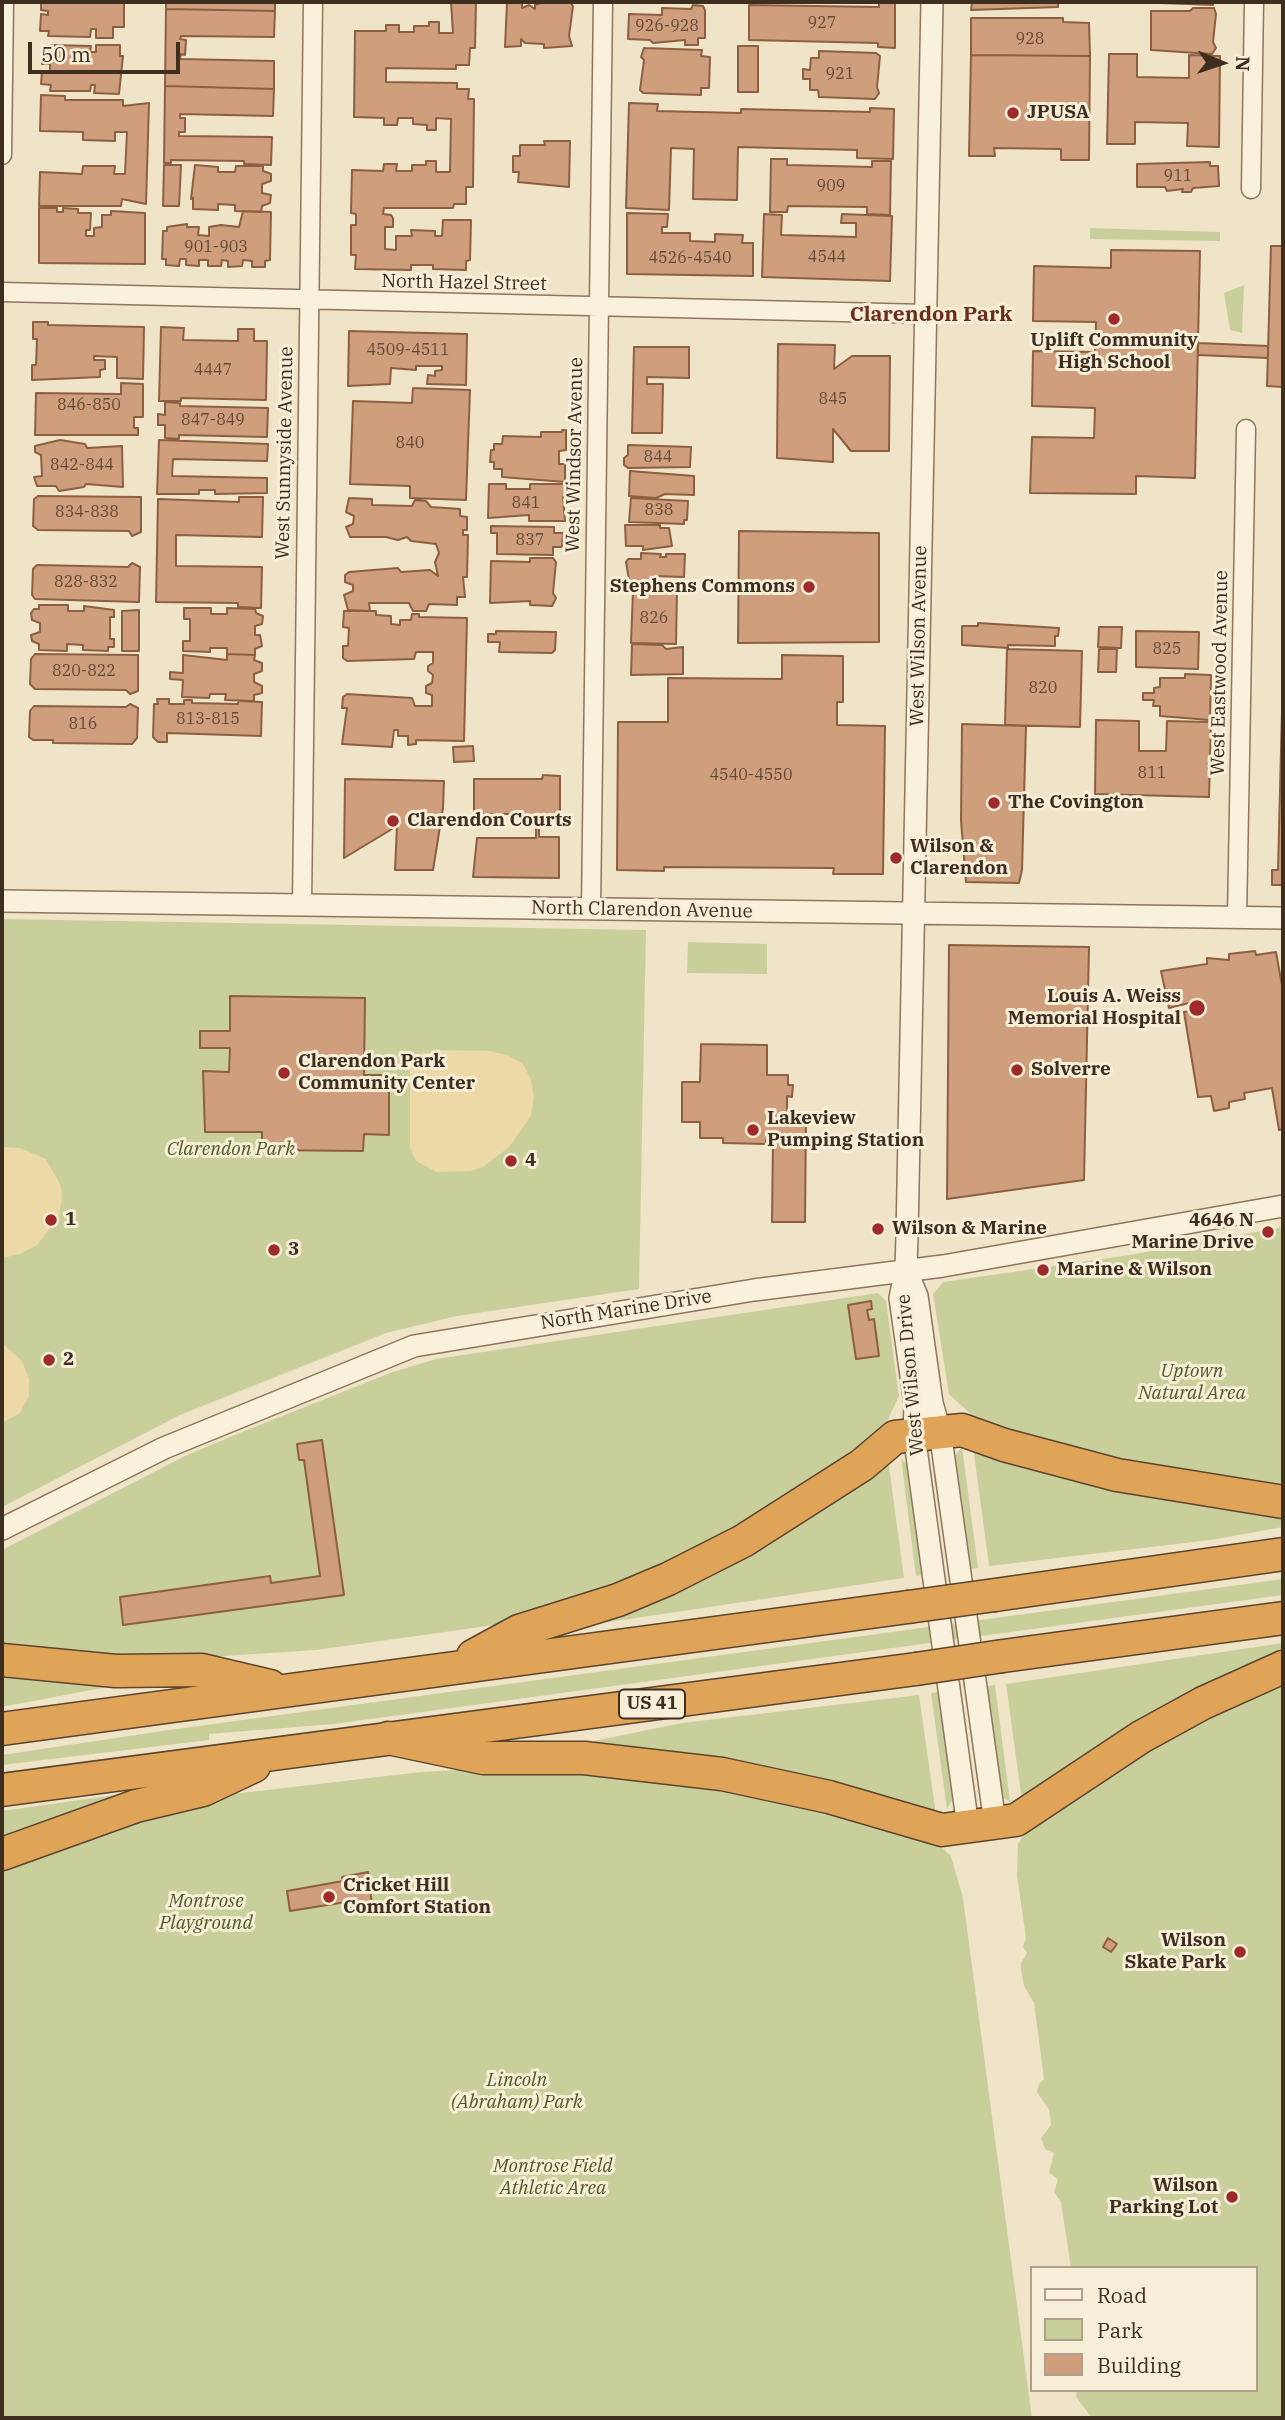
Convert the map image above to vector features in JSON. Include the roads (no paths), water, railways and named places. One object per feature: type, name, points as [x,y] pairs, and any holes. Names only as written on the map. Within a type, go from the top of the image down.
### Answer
[{"type":"highway","points":[[457,1665],[519,1631],[618,1600],[668,1579],[806,1504],[862,1465],[895,1437],[962,1430],[1004,1445],[1117,1475],[1283,1503]]},
{"type":"highway","points":[[2,1729],[1283,1554]]},
{"type":"highway","name":"US 41","points":[[2,1790],[1283,1618]]},
{"type":"highway","points":[[2,1660],[116,1671],[202,1670],[289,1690]]},
{"type":"highway","points":[[388,1738],[483,1758],[584,1758],[722,1774],[829,1797],[942,1830],[1022,1818],[1141,1737],[1203,1703],[1283,1667]]},
{"type":"highway","points":[[2,1854],[136,1806],[203,1790],[281,1753]]},
{"type":"street","points":[[2,155],[4,2]]},
{"type":"street","name":"West Sunnyside Avenue","points":[[302,905],[313,2]]},
{"type":"street","name":"West Windsor Avenue","points":[[591,909],[603,2]]},
{"type":"street","name":"West Wilson Avenue","points":[[906,1270],[932,2]]},
{"type":"street","points":[[1251,189],[1254,2]]},
{"type":"street","name":"North Hazel Street","points":[[2,292],[926,314]]},
{"type":"street","name":"West Eastwood Avenue","points":[[1237,918],[1246,429]]},
{"type":"street","name":"North Clarendon Avenue","points":[[2,901],[1283,918]]},
{"type":"street","name":"North Marine Drive","points":[[2,1529],[164,1448],[415,1346],[741,1292],[906,1270],[1283,1206]]},
{"type":"street","name":"West Wilson Drive","points":[[906,1270],[917,1296],[932,1403],[927,1433],[981,1825]]},
{"type":"place","name":"JPUSA","points":[[1013,113]]},
{"type":"place","name":"Uplift Community High School","points":[[1114,319]]},
{"type":"place","name":"Stephens Commons","points":[[809,587]]},
{"type":"place","name":"The Covington","points":[[994,803]]},
{"type":"place","name":"Clarendon Courts","points":[[393,821]]},
{"type":"place","name":"Wilson & Clarendon","points":[[896,858]]},
{"type":"place","name":"Louis A. Weiss Memorial Hospital","points":[[1197,1008]]},
{"type":"place","name":"Solverre","points":[[1017,1070]]},
{"type":"place","name":"Clarendon Park Community Center","points":[[284,1073]]},
{"type":"place","name":"Lakeview Pumping Station","points":[[753,1130]]},
{"type":"place","name":"4","points":[[511,1161]]},
{"type":"place","name":"1","points":[[51,1220]]},
{"type":"place","name":"Wilson & Marine","points":[[878,1229]]},
{"type":"place","name":"4646 N Marine Drive","points":[[1268,1232]]},
{"type":"place","name":"3","points":[[274,1250]]},
{"type":"place","name":"Marine & Wilson","points":[[1043,1270]]},
{"type":"place","name":"2","points":[[49,1360]]},
{"type":"place","name":"Cricket Hill Comfort Station","points":[[329,1897]]},
{"type":"place","name":"Wilson Skate Park","points":[[1240,1952]]},
{"type":"place","name":"Wilson Parking Lot","points":[[1232,2197]]},
{"type":"district","name":"Clarendon Park","points":[[931,315]]},
{"type":"park label","name":"Uptown Natural Area","points":[[1192,1383]]},
{"type":"park label","name":"Montrose Playground","points":[[206,1913]]},
{"type":"park label","name":"Lincoln (Abraham) Park","points":[[517,2092]]},
{"type":"park label","name":"Montrose Field Athletic Area","points":[[553,2178]]}]
